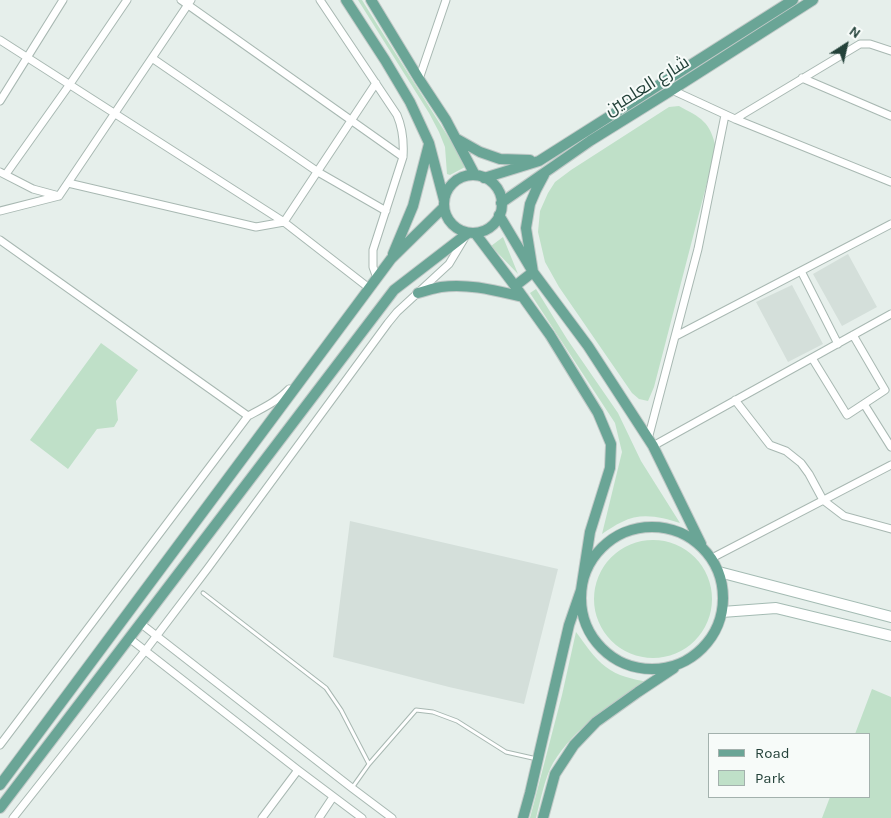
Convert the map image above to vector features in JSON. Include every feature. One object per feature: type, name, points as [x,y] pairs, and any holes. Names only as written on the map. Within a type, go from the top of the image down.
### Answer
[{"type":"main road","points":[[0,784],[391,259],[444,204],[446,192],[451,184],[466,176],[480,177],[491,182],[500,195],[499,215],[490,228],[471,233],[459,230],[446,216],[444,204],[429,143],[410,102],[386,60],[346,0]]},
{"type":"main road","points":[[371,0],[480,177]]},
{"type":"main road","name":"شارع العلمين","points":[[480,177],[539,161],[793,0]]},
{"type":"main road","name":"شارع العلمين","points":[[501,203],[590,141],[813,0]]},
{"type":"main road","points":[[456,138],[480,152],[500,158],[539,161]]},
{"type":"main road","points":[[391,259],[413,206],[429,143]]},
{"type":"main road","points":[[533,272],[526,228],[530,204],[547,170]]},
{"type":"main road","points":[[499,215],[533,272],[588,346],[651,442],[702,547]]},
{"type":"main road","points":[[471,233],[516,286],[550,335],[598,413],[611,444],[610,468],[590,532],[581,590],[580,604],[583,618],[589,631],[596,643],[606,653],[618,661],[631,666],[659,669],[686,661]]},
{"type":"main road","points":[[0,808],[394,290],[471,233]]},
{"type":"main road","points":[[516,286],[533,272]]},
{"type":"main road","points":[[418,292],[441,287],[464,286],[523,297]]},
{"type":"main road","points":[[523,818],[569,625],[585,573],[593,557],[605,544],[620,534],[636,528],[654,526],[672,529],[688,536],[712,558],[719,572],[724,599],[717,627],[699,652],[596,722],[574,745],[555,774],[544,818]]},
{"type":"main road","points":[[719,572],[891,617]]},
{"type":"main road","points":[[722,612],[776,608],[891,636]]},
{"type":"street","points":[[0,101],[63,0]]},
{"type":"street","points":[[59,196],[33,189],[3,173],[70,84],[127,0]]},
{"type":"street","points":[[181,0],[190,3],[403,157]]},
{"type":"street","points":[[320,0],[397,115],[404,140],[403,157],[375,245],[373,256],[377,278]]},
{"type":"street","points":[[419,79],[446,0]]},
{"type":"street","points":[[0,211],[59,196],[190,3]]},
{"type":"street","points":[[0,40],[284,222],[369,288]]},
{"type":"street","points":[[734,119],[860,44],[870,44],[891,52]]},
{"type":"street","points":[[152,58],[318,172],[386,210]]},
{"type":"street","points":[[802,78],[891,116]]},
{"type":"street","points":[[68,183],[256,227],[284,222],[376,83]]},
{"type":"street","points":[[672,90],[724,115],[891,182]]},
{"type":"street","points":[[651,442],[698,249],[724,115]]},
{"type":"street","points":[[676,336],[891,224]]},
{"type":"street","points":[[13,818],[145,651],[388,323],[397,312],[448,264],[471,233]]},
{"type":"street","points":[[0,240],[248,416]]},
{"type":"street","points":[[801,271],[838,344]]},
{"type":"street","points":[[651,442],[735,400],[891,314]]},
{"type":"street","points":[[812,358],[847,415],[885,390],[853,335]]},
{"type":"street","points":[[0,745],[248,416],[283,396],[317,360]]},
{"type":"street","points":[[735,400],[770,445],[786,451],[802,463],[823,500],[844,516],[891,529]]},
{"type":"street","points":[[864,404],[891,447]]},
{"type":"street","points":[[712,558],[891,465]]},
{"type":"street","points":[[140,623],[392,818]]},
{"type":"street","points":[[128,638],[362,818]]},
{"type":"street","points":[[262,818],[298,770]]},
{"type":"street","points":[[319,818],[334,797]]},
{"type":"lane","points":[[203,593],[326,688],[341,710],[369,764]]},
{"type":"lane","points":[[352,788],[369,764],[416,710],[433,712],[457,721],[506,752],[538,759]]},
{"type":"shaded area","points":[[848,254],[877,307],[842,326],[813,274]]},
{"type":"shaded area","points":[[792,285],[823,344],[788,362],[756,302]]},
{"type":"shaded area","points":[[350,521],[558,569],[524,704],[333,657]]},
{"type":"green space","points":[[358,0],[362,0],[466,165],[465,167],[450,175],[447,174],[445,147],[439,132]]},
{"type":"green space","points":[[679,106],[704,121],[711,132],[716,148],[654,387],[648,401],[639,399],[632,393],[559,287],[545,262],[538,232],[540,211],[555,182],[669,107]]},
{"type":"green space","points":[[503,237],[518,274],[491,246]]},
{"type":"green space","points":[[536,289],[567,339],[618,413],[641,461],[680,523],[658,517],[636,517],[619,523],[602,534],[622,452],[615,423],[530,293]]},
{"type":"green space","points":[[101,343],[138,370],[116,401],[118,420],[114,427],[97,429],[68,469],[30,440]]},
{"type":"green space","points":[[653,540],[676,544],[695,557],[708,576],[712,599],[708,622],[695,641],[676,654],[653,658],[630,654],[611,641],[598,622],[594,599],[598,576],[611,557],[630,544]]},
{"type":"green space","points":[[576,632],[594,655],[610,670],[625,677],[647,682],[595,717],[572,738],[550,769],[536,818],[530,818],[562,695]]},
{"type":"green space","points":[[872,689],[891,697],[891,818],[822,818],[830,798],[871,798],[871,733],[855,733]]}]
